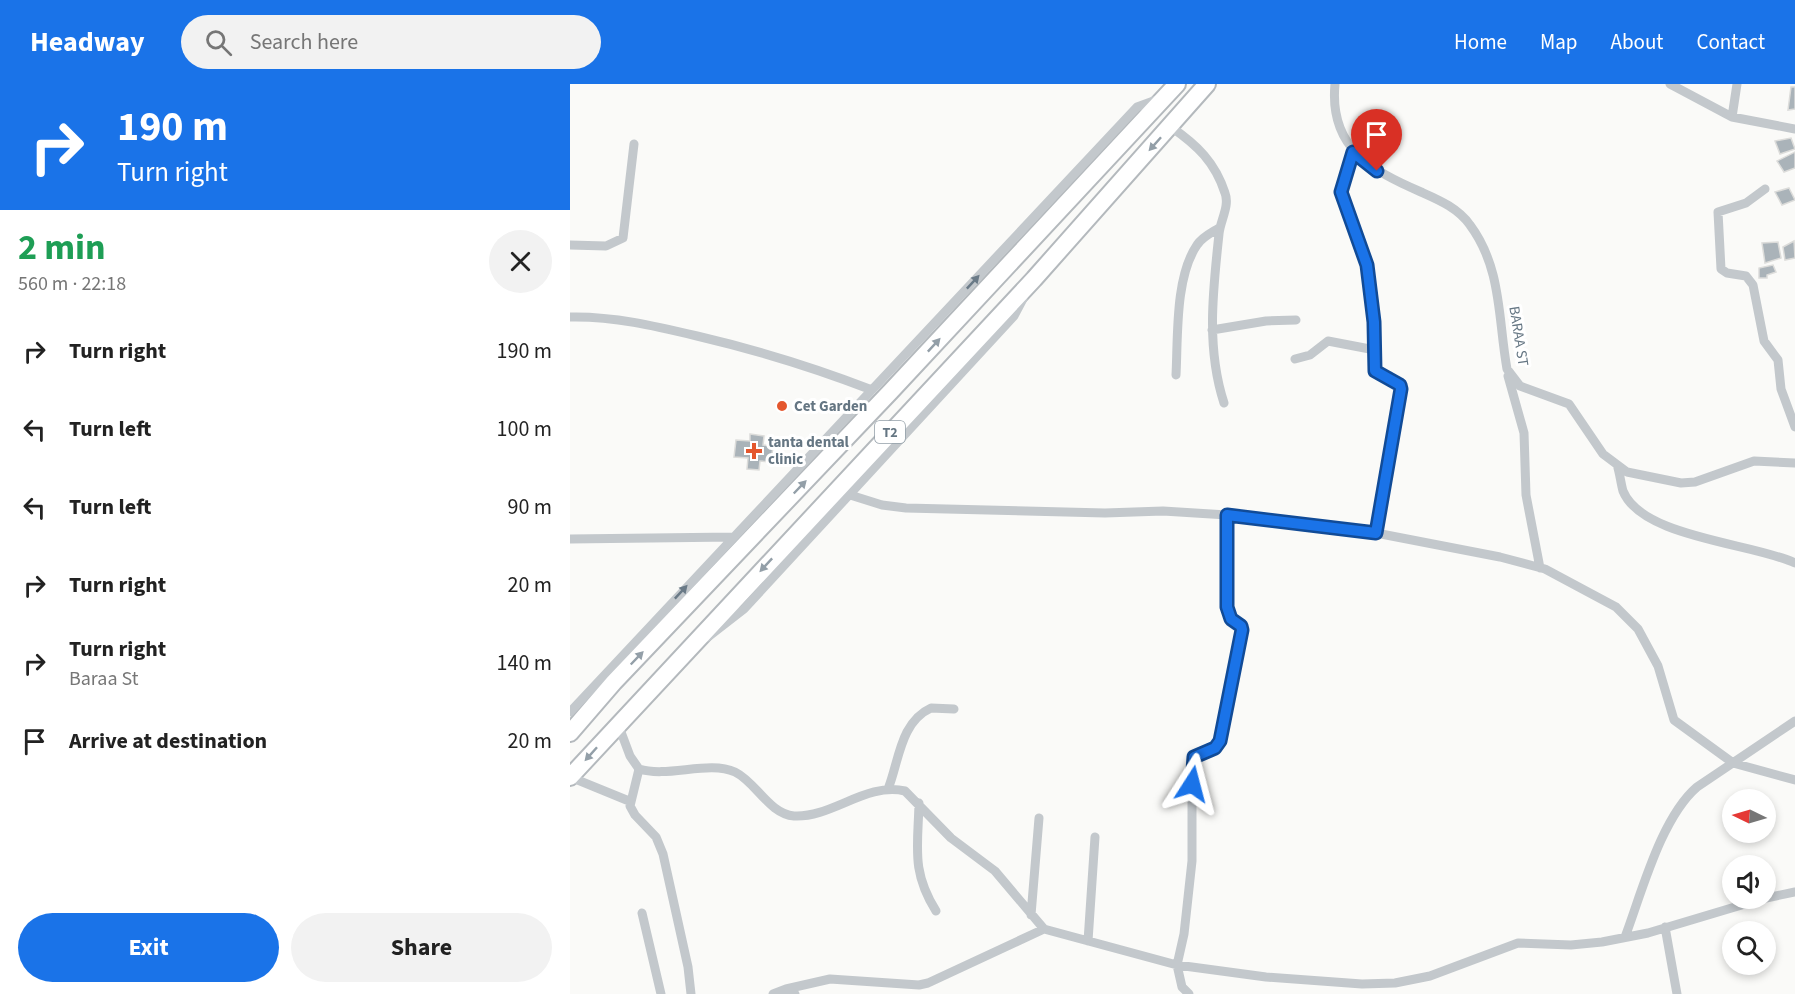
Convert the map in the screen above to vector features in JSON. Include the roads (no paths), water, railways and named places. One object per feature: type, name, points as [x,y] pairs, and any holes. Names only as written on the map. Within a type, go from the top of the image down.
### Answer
[{"type":"highway","name":"T2","points":[[570,777],[1034,279],[1207,84]]},
{"type":"highway","name":"T2","points":[[570,734],[614,682],[1173,90]]},
{"type":"highway","points":[[1068,200],[1086,220]]},
{"type":"highway","points":[[1014,258],[1034,279]]},
{"type":"street","name":"BARAA ST","points":[[1335,84],[1336,120],[1353,152],[1377,171],[1439,200],[1463,216],[1470,224],[1492,262],[1507,369],[1520,386],[1569,404],[1603,454],[1618,468]]},
{"type":"street","points":[[1670,84],[1732,117],[1795,129]]},
{"type":"street","points":[[1732,117],[1737,84]]},
{"type":"street","points":[[570,712],[1137,107],[1173,90]]},
{"type":"street","points":[[1171,127],[1191,140],[1210,159],[1227,199],[1219,228],[1211,304],[1218,383],[1224,403]]},
{"type":"street","points":[[570,245],[606,246],[623,238],[634,144]]},
{"type":"street","points":[[1353,152],[1341,192],[1367,265],[1376,374],[1400,385],[1401,389],[1376,533]]},
{"type":"street","points":[[1765,189],[1746,203],[1718,212],[1721,269],[1727,273],[1746,276],[1753,285],[1764,341],[1778,360],[1781,389],[1795,427]]},
{"type":"street","points":[[1176,375],[1181,294],[1192,254],[1203,237],[1219,228]]},
{"type":"street","points":[[688,650],[744,609],[847,494],[1014,316],[1034,279]]},
{"type":"street","points":[[570,317],[588,316],[658,326],[813,367],[873,390]]},
{"type":"street","points":[[1212,330],[1266,321],[1296,320]]},
{"type":"street","points":[[1295,359],[1310,355],[1328,341],[1375,350]]},
{"type":"street","points":[[1507,369],[1524,433],[1526,495],[1540,568]]},
{"type":"street","points":[[1618,468],[1627,472],[1681,483],[1695,482],[1754,461],[1795,463]]},
{"type":"street","points":[[1618,468],[1624,492],[1648,516],[1671,528],[1698,537],[1747,547],[1795,562]]},
{"type":"street","points":[[847,494],[882,505],[906,508],[1105,513],[1163,511],[1227,515],[1376,533],[1500,557],[1540,568],[1616,607],[1638,629],[1658,666],[1674,720],[1733,763],[1795,780]]},
{"type":"street","points":[[1189,994],[1182,987],[1176,964],[1184,934],[1192,869],[1192,761],[1194,757],[1215,748],[1220,741],[1242,630],[1241,626],[1231,619],[1227,607],[1227,515]]},
{"type":"street","points":[[570,539],[733,537]]},
{"type":"street","points":[[888,789],[901,746],[910,728],[931,708],[954,709]]},
{"type":"street","points":[[1625,937],[1678,806],[1697,787],[1795,721]]},
{"type":"street","points":[[618,724],[630,756],[639,769],[660,772],[716,769],[734,771],[779,811],[792,816],[825,810],[888,789],[905,791],[951,838],[994,871],[1044,929],[1176,964],[1266,977],[1380,985],[1430,976],[1518,943],[1570,945],[1625,937],[1727,909]]},
{"type":"street","points":[[639,769],[629,801],[631,811],[652,832],[663,854],[688,967],[691,994]]},
{"type":"street","points":[[570,777],[629,801]]},
{"type":"street","points":[[919,803],[917,870],[923,891],[936,911]]},
{"type":"street","points":[[1030,915],[1039,818]]},
{"type":"street","points":[[1088,941],[1095,837]]},
{"type":"street","points":[[1776,896],[1795,892]]},
{"type":"street","points":[[642,912],[661,994]]},
{"type":"street","points":[[1665,927],[1677,994]]},
{"type":"street","points":[[773,994],[790,992],[830,979],[921,990],[940,978],[1044,929]]},
{"type":"place","name":"Cet Garden","points":[[782,406]]},
{"type":"place","name":"tanta dental clinic","points":[[754,451]]}]
